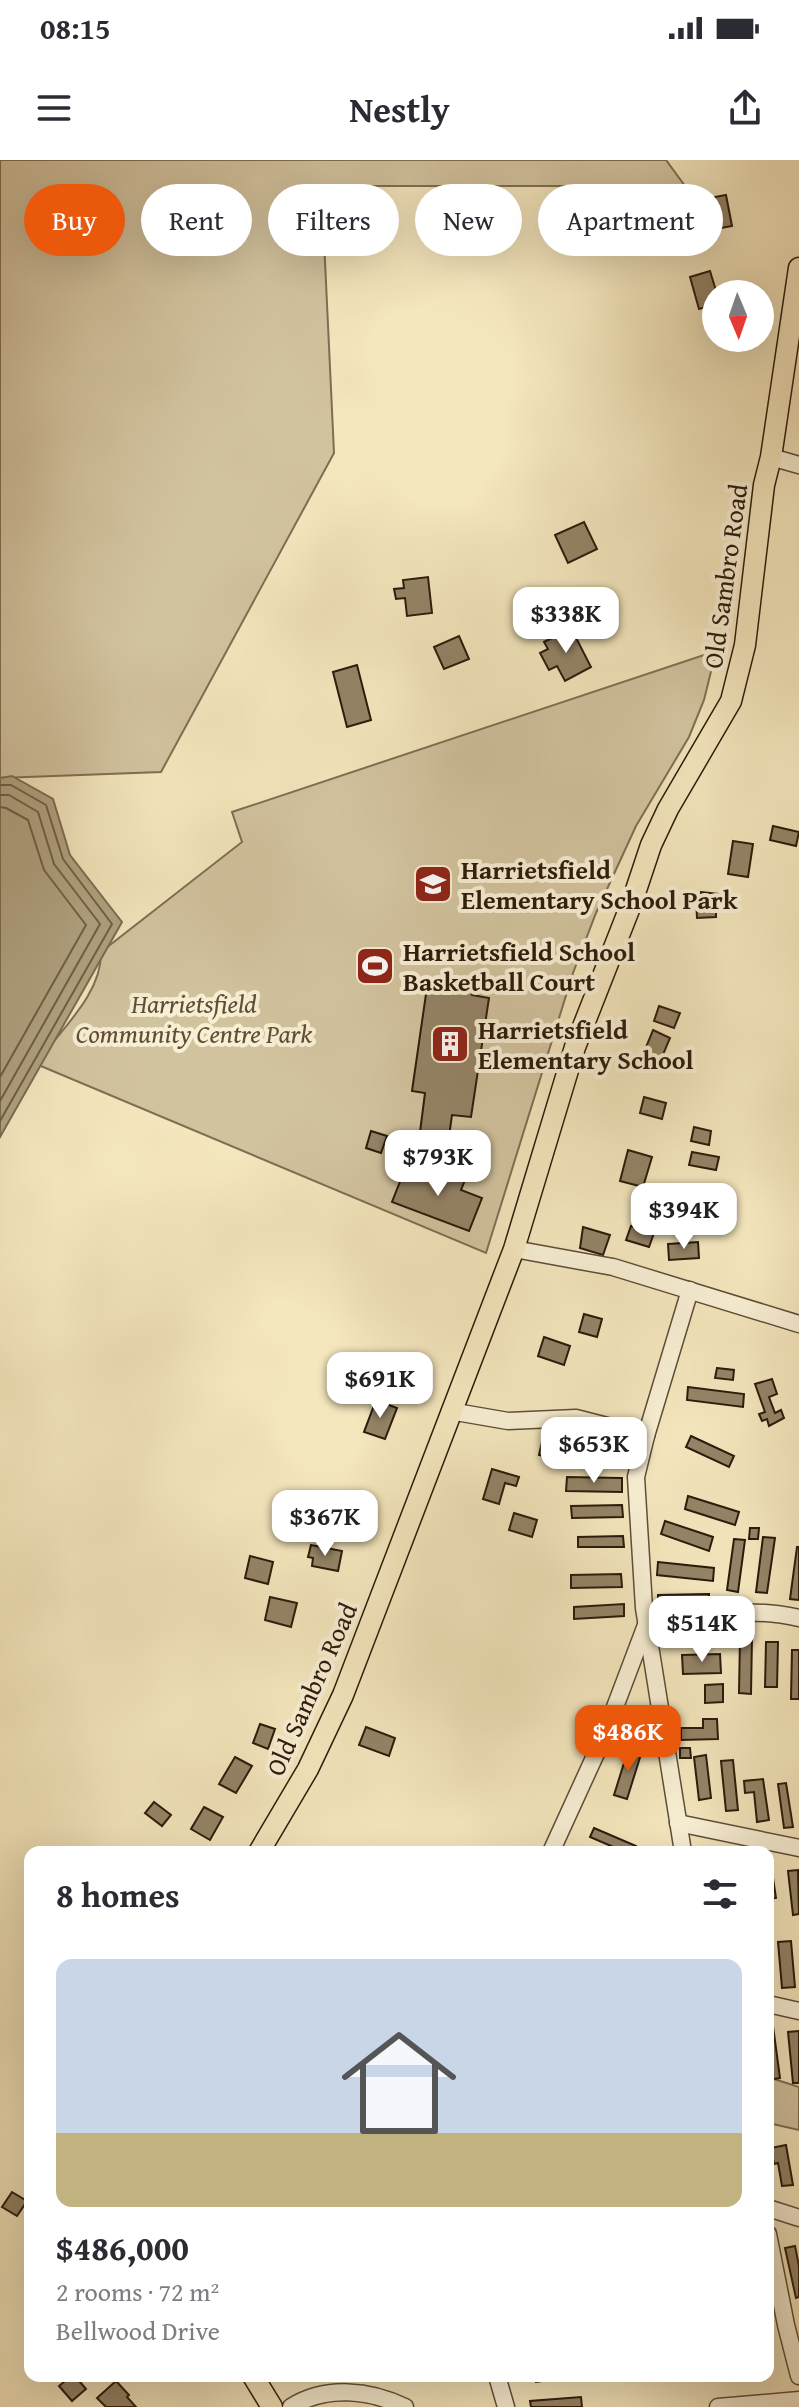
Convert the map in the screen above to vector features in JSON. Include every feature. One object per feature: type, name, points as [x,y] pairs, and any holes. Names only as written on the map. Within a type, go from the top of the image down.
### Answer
[{"type":"main road","name":"Old Sambro Road","points":[[263,1846],[327,1732],[514,1249],[575,1047],[651,845],[668,809],[731,701],[745,645],[764,485],[771,457],[799,268]]},
{"type":"main road","points":[[257,2382],[272,2407]]},
{"type":"street","points":[[771,457],[799,465]]},
{"type":"street","points":[[514,1249],[613,1267],[799,1324]]},
{"type":"street","points":[[682,1846],[647,1623],[636,1477],[690,1290]]},
{"type":"street","points":[[450,1411],[508,1421],[576,1418],[646,1436]]},
{"type":"street","points":[[647,1623],[743,1611],[765,1611],[799,1618]]},
{"type":"street","points":[[554,1846],[604,1736],[647,1623]]},
{"type":"street","points":[[678,1823],[799,1848]]},
{"type":"street","points":[[774,2005],[799,2011]]},
{"type":"street","points":[[774,2210],[799,2218]]},
{"type":"street","points":[[774,2261],[799,2376]]},
{"type":"street","points":[[499,2382],[506,2407]]},
{"type":"street","points":[[291,2407],[303,2400],[341,2391],[386,2398],[405,2407]]},
{"type":"street","points":[[718,2407],[799,2400]]},
{"type":"green space","points":[[0,160],[666,160],[684,184],[268,184],[268,256],[325,256],[334,453],[161,772],[0,778]]},
{"type":"green space","name":"Harrietsfield Elementary School Park","points":[[716,651],[704,700],[689,737],[636,826],[596,913],[573,973],[486,1253],[36,1064],[87,998],[99,968],[101,952],[242,842],[232,812]]},
{"type":"green space","points":[[774,2079],[799,2087],[799,2130],[774,2124]]},
{"type":"water","points":[[12,776],[53,799],[70,855],[122,922],[0,1137],[0,778]]},
{"type":"building","points":[[726,195],[732,226],[723,228],[723,196]]},
{"type":"building","points":[[710,271],[713,280],[702,280],[702,308],[699,309],[690,277]]},
{"type":"building","points":[[584,522],[597,549],[568,563],[555,535]]},
{"type":"building","points":[[428,577],[432,613],[407,616],[405,598],[396,599],[394,589],[404,588],[403,580]]},
{"type":"building","points":[[571,628],[591,667],[565,681],[557,666],[549,670],[540,653],[548,649],[544,642]]},
{"type":"building","points":[[459,636],[469,659],[444,669],[434,647]]},
{"type":"building","points":[[357,665],[371,720],[347,727],[333,672]]},
{"type":"building","points":[[773,826],[799,832],[796,846],[770,840]]},
{"type":"building","points":[[733,841],[753,844],[748,877],[728,874]]},
{"type":"building","points":[[701,892],[727,895],[728,907],[716,908],[716,917],[697,918],[696,896],[701,896]]},
{"type":"building","name":"Harrietsfield Elementary School","points":[[452,978],[474,981],[472,995],[489,998],[471,1117],[452,1115],[449,1136],[420,1132],[425,1093],[412,1091],[427,987],[450,990]]},
{"type":"building","points":[[659,1006],[680,1013],[674,1028],[654,1021]]},
{"type":"building","points":[[653,1030],[670,1038],[657,1069],[640,1062]]},
{"type":"building","points":[[644,1097],[666,1103],[662,1119],[640,1113]]},
{"type":"building","points":[[694,1127],[711,1131],[709,1145],[691,1141]]},
{"type":"building","points":[[371,1131],[387,1136],[381,1153],[366,1148]]},
{"type":"building","points":[[628,1150],[652,1157],[643,1187],[620,1181]]},
{"type":"building","points":[[692,1152],[719,1157],[716,1170],[689,1165]]},
{"type":"building","points":[[434,1168],[465,1180],[461,1190],[482,1198],[469,1231],[392,1202],[405,1169],[430,1179]]},
{"type":"building","points":[[631,1226],[654,1233],[649,1247],[626,1240]]},
{"type":"building","points":[[583,1227],[610,1235],[603,1255],[580,1248]]},
{"type":"building","points":[[698,1242],[699,1258],[669,1260],[668,1244]]},
{"type":"building","points":[[584,1314],[602,1319],[597,1337],[579,1332]]},
{"type":"building","points":[[544,1337],[570,1346],[564,1365],[538,1356]]},
{"type":"building","points":[[717,1368],[734,1370],[733,1380],[715,1378]]},
{"type":"building","points":[[772,1379],[777,1394],[769,1397],[775,1413],[781,1410],[784,1418],[769,1426],[767,1419],[762,1421],[759,1414],[765,1412],[755,1384]]},
{"type":"building","points":[[688,1387],[744,1394],[743,1407],[687,1400]]},
{"type":"building","points":[[376,1400],[397,1408],[385,1439],[364,1432]]},
{"type":"building","points":[[544,1433],[606,1446],[602,1468],[539,1455]]},
{"type":"building","points":[[691,1436],[734,1456],[729,1467],[686,1447]]},
{"type":"building","points":[[492,1469],[519,1477],[516,1486],[505,1483],[499,1504],[483,1499]]},
{"type":"building","points":[[567,1477],[622,1478],[622,1492],[566,1491]]},
{"type":"building","points":[[688,1496],[739,1512],[735,1525],[685,1509]]},
{"type":"building","points":[[622,1505],[623,1517],[572,1518],[571,1506]]},
{"type":"building","points":[[514,1513],[537,1520],[532,1537],[509,1530]]},
{"type":"building","points":[[665,1521],[713,1537],[709,1551],[661,1534]]},
{"type":"building","points":[[750,1528],[759,1528],[758,1539],[749,1539]]},
{"type":"building","points":[[623,1536],[624,1547],[578,1547],[578,1537]]},
{"type":"building","points":[[763,1537],[775,1538],[767,1593],[756,1592]]},
{"type":"building","points":[[734,1539],[745,1540],[738,1592],[727,1590]]},
{"type":"building","points":[[311,1545],[342,1551],[338,1571],[312,1566],[313,1558],[308,1557]]},
{"type":"building","points":[[799,1547],[799,1600],[790,1599]]},
{"type":"building","points":[[250,1556],[273,1562],[268,1584],[245,1578]]},
{"type":"building","points":[[658,1562],[714,1568],[713,1581],[657,1575]]},
{"type":"building","points":[[621,1574],[622,1587],[571,1588],[571,1575]]},
{"type":"building","points":[[709,1594],[709,1606],[658,1607],[658,1595]]},
{"type":"building","points":[[270,1597],[297,1603],[291,1627],[265,1620]]},
{"type":"building","points":[[624,1604],[624,1616],[574,1619],[574,1607]]},
{"type":"building","points":[[740,1637],[752,1637],[751,1694],[739,1693]]},
{"type":"building","points":[[766,1642],[778,1642],[777,1687],[765,1687]]},
{"type":"building","points":[[792,1650],[799,1650],[799,1699],[791,1699]]},
{"type":"building","points":[[720,1654],[721,1673],[683,1674],[682,1655]]},
{"type":"building","points":[[723,1684],[723,1702],[705,1703],[705,1685]]},
{"type":"building","points":[[703,1719],[717,1719],[718,1739],[681,1740],[681,1728],[703,1728]]},
{"type":"building","points":[[260,1724],[275,1729],[268,1749],[253,1743]]},
{"type":"building","points":[[366,1727],[395,1738],[389,1756],[359,1745]]},
{"type":"building","points":[[629,1747],[642,1751],[627,1799],[614,1795]]},
{"type":"building","points":[[680,1748],[690,1748],[691,1758],[680,1758]]},
{"type":"building","points":[[706,1755],[711,1798],[699,1800],[694,1757]]},
{"type":"building","points":[[235,1757],[252,1766],[236,1793],[219,1784]]},
{"type":"building","points":[[733,1760],[738,1810],[726,1811],[721,1761]]},
{"type":"building","points":[[763,1779],[769,1820],[757,1822],[754,1792],[745,1793],[744,1781]]},
{"type":"building","points":[[786,1783],[793,1827],[784,1828],[778,1784]]},
{"type":"building","points":[[154,1802],[171,1815],[162,1826],[145,1813]]},
{"type":"building","points":[[204,1807],[223,1817],[210,1840],[191,1829]]},
{"type":"building","points":[[594,1828],[636,1846],[611,1846],[590,1837]]},
{"type":"building","points":[[798,1870],[799,1914],[793,1915],[788,1871]]},
{"type":"building","points":[[791,1941],[795,1987],[782,1988],[778,1942]]},
{"type":"building","points":[[799,2031],[799,2083],[793,2083],[788,2032]]},
{"type":"building","points":[[774,2033],[780,2078],[774,2079]]},
{"type":"building","points":[[786,2145],[793,2185],[782,2186],[778,2163],[774,2164],[774,2147]]},
{"type":"building","points":[[12,2192],[24,2199],[24,2206],[17,2216],[2,2207]]},
{"type":"building","points":[[795,2246],[799,2266],[799,2297],[796,2298],[785,2248]]},
{"type":"building","points":[[64,2382],[80,2382],[86,2389],[72,2401],[59,2386]]},
{"type":"building","points":[[117,2382],[136,2407],[106,2407],[97,2398]]},
{"type":"building","points":[[581,2397],[582,2407],[531,2407],[530,2401]]},
{"type":"place","name":"Harrietsfield Elementary School Park","points":[[433,884]]},
{"type":"place","name":"Harrietsfield School Basketball Court","points":[[375,966]]},
{"type":"place","name":"Harrietsfield Elementary School","points":[[450,1044]]},
{"type":"park label","name":"Harrietsfield Community Centre Park","points":[[194,1018]]}]
